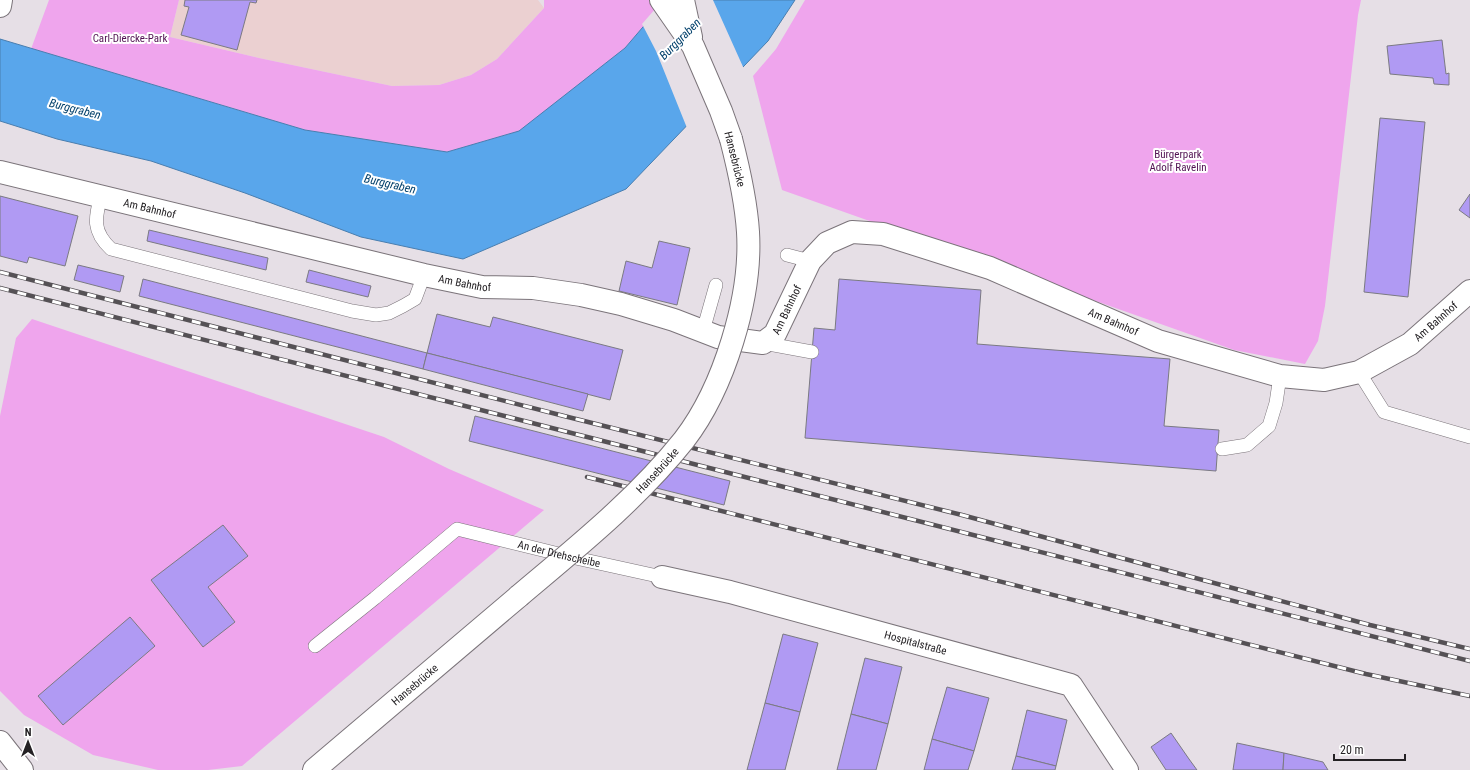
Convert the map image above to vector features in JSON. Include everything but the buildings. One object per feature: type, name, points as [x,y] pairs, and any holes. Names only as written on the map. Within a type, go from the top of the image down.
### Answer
[{"type":"street","points":[[0,6],[1,0]]},
{"type":"street","name":"Hansebrücke","points":[[661,0],[693,46]]},
{"type":"street","name":"Hansebrücke","points":[[314,770],[632,498],[684,439],[697,421],[712,392],[722,370],[738,324],[747,257],[748,233],[742,188],[726,125],[693,46],[683,0]]},
{"type":"street","name":"Am Bahnhof","points":[[0,172],[101,195],[424,275],[482,287],[533,288],[581,295],[621,304],[674,320],[718,337],[763,343],[775,334],[810,261],[827,243],[852,232],[883,234],[990,268],[1158,341],[1280,376],[1324,380],[1359,372],[1410,344],[1470,291]]},
{"type":"street","name":"Hospitalstraße","points":[[662,577],[738,594],[1071,685],[1127,770]]},
{"type":"street","points":[[12,756],[36,770]]},
{"type":"lane","points":[[101,195],[95,217],[103,241],[111,249],[352,311],[376,315],[389,313],[403,306],[415,299],[424,275]]},
{"type":"lane","points":[[787,255],[810,261]]},
{"type":"lane","points":[[703,331],[716,284]]},
{"type":"lane","points":[[763,343],[812,352]]},
{"type":"lane","points":[[1359,372],[1384,412],[1470,437]]},
{"type":"lane","points":[[1222,449],[1247,445],[1269,426],[1276,403],[1280,376]]},
{"type":"lane","name":"An der Drehscheibe","points":[[316,646],[376,598],[457,529],[571,557],[662,577]]},
{"type":"shaded area","points":[[179,0],[538,0],[544,8],[497,59],[471,75],[439,85],[392,86],[259,58],[170,37]]},
{"type":"green space","name":"Carl-Diercke-Park","points":[[49,0],[179,0],[170,37],[259,58],[392,86],[439,85],[471,75],[497,59],[544,8],[544,0],[666,0],[625,48],[519,132],[447,152],[305,130],[31,49]]},
{"type":"green space","name":"Bürgerpark Adolf Ravelin","points":[[805,0],[1361,0],[1358,15],[1325,306],[1318,341],[1305,364],[1234,350],[782,190],[753,76],[776,49]]},
{"type":"green space","points":[[32,319],[384,437],[449,469],[544,510],[242,766],[208,770],[158,770],[93,755],[24,715],[0,691],[0,416],[16,338]]},
{"type":"water","name":"Burggraben","points":[[666,0],[795,0],[768,41],[626,189],[463,259],[361,237],[245,193],[151,161],[57,139],[0,121],[0,39],[305,130],[447,152],[519,131],[625,48]]},
{"type":"pier","points":[[663,0],[713,0],[744,69],[687,128],[656,51],[642,24]]},
{"type":"railway","points":[[0,272],[564,416],[962,515],[1370,625],[1470,649]]},
{"type":"railway","points":[[0,288],[1470,661]]},
{"type":"railway","points":[[587,477],[1366,674],[1470,696]]}]
